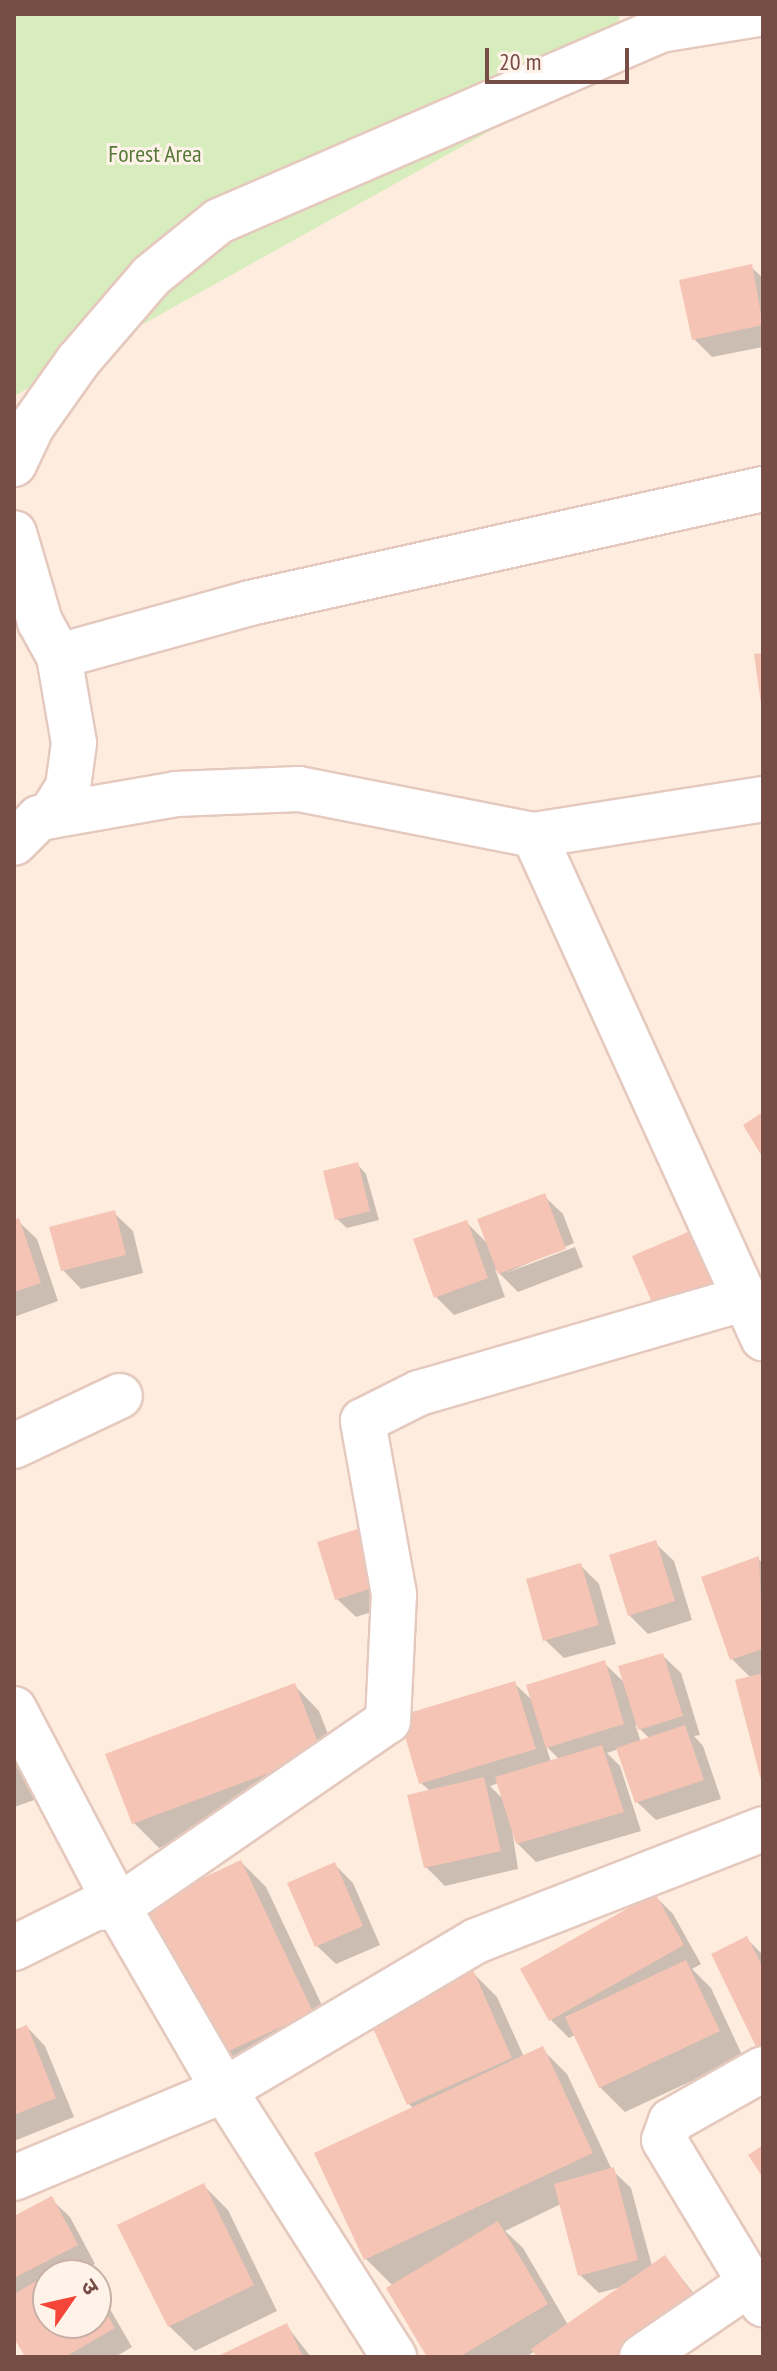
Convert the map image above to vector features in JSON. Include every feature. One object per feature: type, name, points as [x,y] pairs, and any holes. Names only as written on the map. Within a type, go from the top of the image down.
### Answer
[{"type":"street","points":[[14,464],[32,426],[78,361],[151,276],[219,221],[665,22],[758,14]]},
{"type":"street","points":[[59,656],[250,603],[763,489]]},
{"type":"street","points":[[14,533],[40,622],[59,656],[74,743],[68,787],[50,816],[27,830]]},
{"type":"street","points":[[27,830],[176,794],[299,789],[534,835],[763,799]]},
{"type":"street","points":[[534,835],[742,1299],[763,1338]]},
{"type":"street","points":[[14,1948],[95,1908],[118,1907],[388,1721],[394,1594],[363,1421],[419,1393],[742,1299]]},
{"type":"street","points":[[14,1446],[120,1396]]},
{"type":"street","points":[[14,1709],[118,1907],[224,2090],[394,2357]]},
{"type":"street","points":[[14,2178],[224,2090],[476,1941],[763,1829]]},
{"type":"street","points":[[642,2357],[756,2293],[664,2140],[665,2129],[671,2121],[763,2069]]},
{"type":"green space","name":"Forest Area","points":[[14,14],[620,14],[610,64],[14,396]]},
{"type":"building","points":[[752,264],[763,325],[692,340],[679,280]]},
{"type":"building","points":[[763,653],[763,703],[761,703],[754,654]]},
{"type":"building","points":[[763,1112],[763,1158],[743,1125]]},
{"type":"building","points":[[358,1162],[370,1211],[335,1220],[323,1171]]},
{"type":"building","points":[[545,1193],[566,1249],[498,1274],[477,1219]]},
{"type":"building","points":[[115,1210],[126,1255],[61,1271],[49,1227]]},
{"type":"building","points":[[19,1218],[41,1283],[14,1292],[14,1220]]},
{"type":"building","points":[[467,1220],[488,1278],[434,1298],[413,1239]]},
{"type":"building","points":[[695,1229],[721,1289],[658,1316],[632,1256]]},
{"type":"building","points":[[367,1526],[385,1584],[335,1600],[317,1542]]},
{"type":"building","points":[[656,1540],[675,1601],[628,1616],[609,1555]]},
{"type":"building","points":[[759,1556],[763,1649],[730,1660],[701,1577]]},
{"type":"building","points":[[581,1563],[599,1625],[543,1641],[526,1579]]},
{"type":"building","points":[[663,1653],[683,1716],[638,1730],[618,1666]]},
{"type":"building","points":[[605,1660],[624,1724],[546,1748],[526,1685]]},
{"type":"building","points":[[763,1673],[763,1784],[762,1784],[735,1680]]},
{"type":"building","points":[[515,1681],[536,1749],[419,1784],[399,1716]]},
{"type":"building","points":[[295,1683],[322,1753],[132,1824],[105,1754]]},
{"type":"building","points":[[685,1725],[704,1780],[635,1803],[616,1748]]},
{"type":"building","points":[[602,1745],[624,1812],[516,1844],[495,1777]]},
{"type":"building","points":[[484,1777],[501,1851],[424,1868],[407,1795]]},
{"type":"building","points":[[241,1860],[313,2012],[214,2058],[143,1906]]},
{"type":"building","points":[[335,1862],[363,1926],[315,1947],[287,1883]]},
{"type":"building","points":[[655,1893],[684,1945],[549,2021],[520,1969]]},
{"type":"building","points":[[747,1936],[763,1968],[763,2061],[711,1954]]},
{"type":"building","points":[[686,1960],[720,2031],[599,2088],[565,2017]]},
{"type":"building","points":[[473,1970],[512,2058],[407,2105],[368,2017]]},
{"type":"building","points":[[27,2025],[56,2098],[14,2115],[14,2030]]},
{"type":"building","points":[[543,2046],[593,2153],[364,2260],[314,2153]]},
{"type":"building","points":[[763,2145],[763,2178],[748,2155]]},
{"type":"building","points":[[614,2167],[638,2260],[578,2276],[554,2184]]},
{"type":"building","points":[[204,2183],[254,2285],[168,2327],[117,2225]]},
{"type":"building","points":[[52,2196],[78,2245],[51,2259],[32,2259],[32,2269],[14,2278],[14,2216]]},
{"type":"building","points":[[498,2221],[548,2304],[459,2357],[427,2357],[386,2288]]},
{"type":"building","points":[[665,2255],[696,2299],[614,2357],[537,2357],[531,2349]]},
{"type":"building","points":[[32,2284],[32,2339],[96,2339],[65,2357],[25,2357],[14,2338],[14,2294]]},
{"type":"building","points":[[287,2323],[303,2357],[216,2357]]}]
